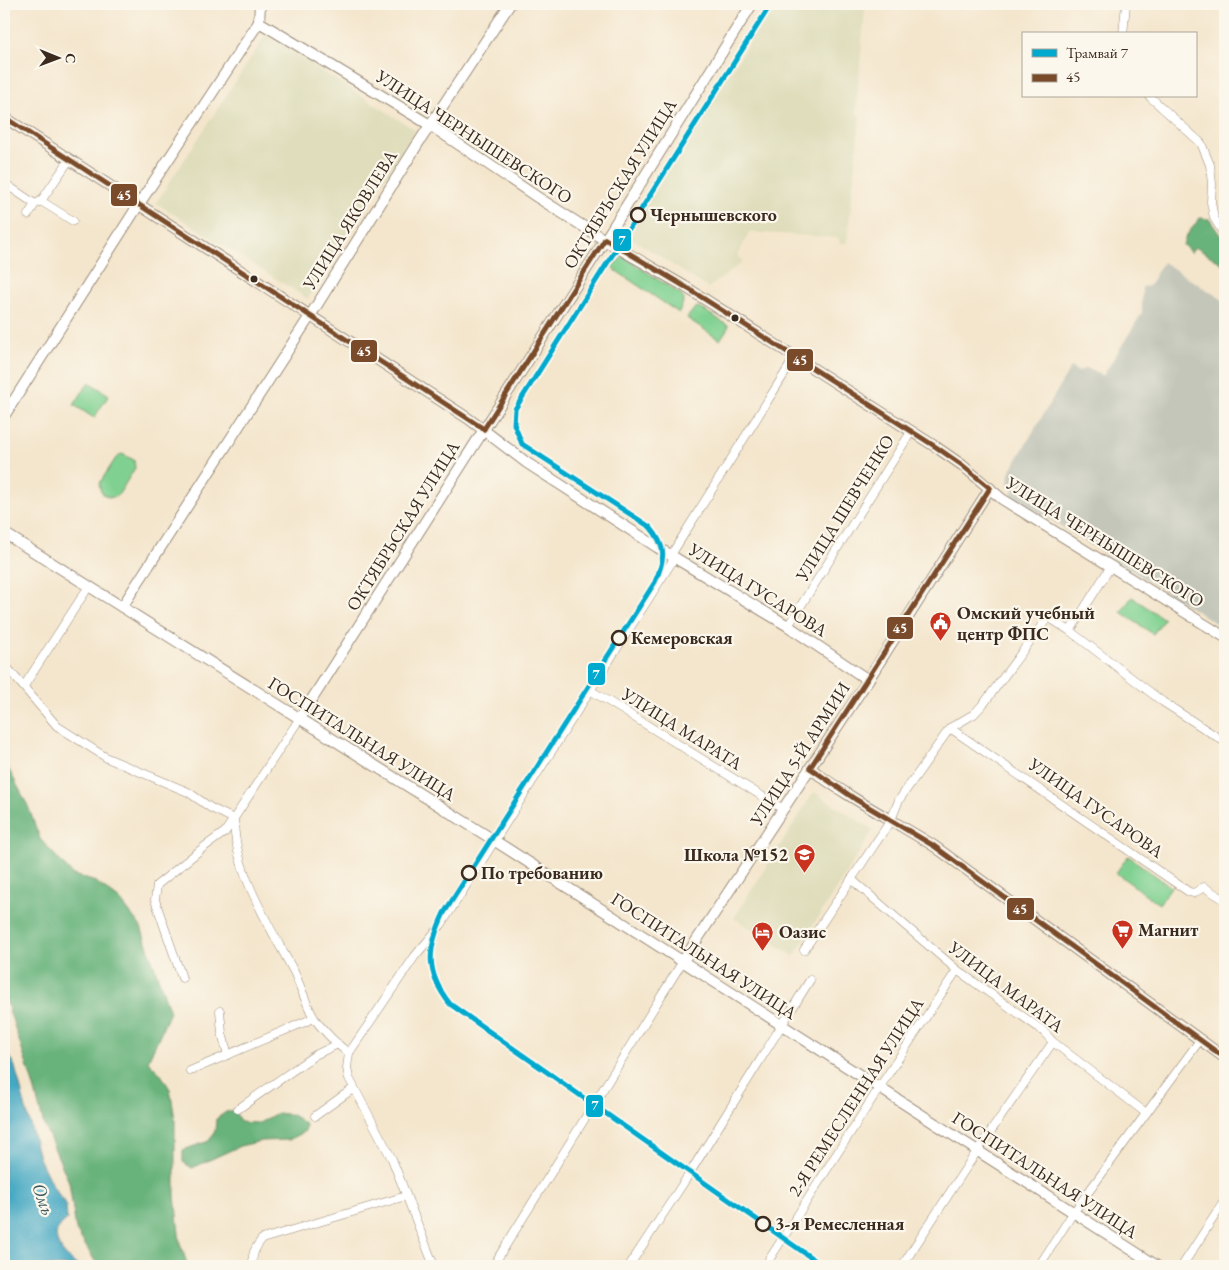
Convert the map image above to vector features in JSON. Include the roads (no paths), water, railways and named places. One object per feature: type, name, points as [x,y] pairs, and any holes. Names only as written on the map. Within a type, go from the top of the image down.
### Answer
[{"type":"street","points":[[4,416],[138,204],[259,22],[260,4]]},
{"type":"street","name":"УЛИЦА ЯКОВЛЕВА","points":[[122,607],[310,316],[430,125],[510,4]]},
{"type":"street","name":"ОКТЯБРЬСКАЯ УЛИЦА","points":[[182,978],[155,900],[157,885],[225,832],[234,820],[605,239],[752,4]]},
{"type":"street","points":[[1124,32],[1126,4]]},
{"type":"street","name":"УЛИЦА ЧЕРНЫШЕВСКОГО","points":[[259,22],[430,125],[536,196],[684,286],[962,465],[1002,499],[1225,637]]},
{"type":"street","points":[[1150,98],[1201,143],[1210,165],[1211,202],[1214,218],[1225,236]]},
{"type":"street","name":"УЛИЦА ГУСАРОВА","points":[[4,118],[484,429],[527,463],[657,547],[788,626],[868,680]]},
{"type":"street","points":[[28,215],[70,159]]},
{"type":"street","points":[[4,183],[73,222]]},
{"type":"street","points":[[434,1266],[392,1159],[349,1078],[347,1068],[349,1054],[415,956],[441,925],[495,841],[795,357]]},
{"type":"street","name":"УЛИЦА ШЕВЧЕНКО","points":[[788,626],[911,432]]},
{"type":"street","name":"УЛИЦА 5-Й АРМИИ","points":[[493,1266],[683,961],[868,680],[990,488]]},
{"type":"street","name":"ГОСПИТАЛЬНАЯ УЛИЦА","points":[[4,533],[495,841],[1157,1266]]},
{"type":"street","points":[[1070,631],[1111,566]]},
{"type":"street","points":[[24,686],[89,586]]},
{"type":"street","points":[[804,950],[891,820],[900,800],[950,728],[974,714],[985,702],[1048,617],[1070,631],[1163,702],[1225,742]]},
{"type":"street","points":[[4,664],[57,726],[108,758],[188,792],[211,808],[234,820],[238,853],[246,878],[296,976],[314,1018],[349,1054]]},
{"type":"street","name":"УЛИЦА МАРАТА","points":[[590,690],[783,809]]},
{"type":"street","name":"УЛИЦА ГУСАРОВА","points":[[950,728],[1189,892],[1194,893],[1204,887],[1225,900]]},
{"type":"street","points":[[810,768],[832,785],[934,846],[1225,1058]]},
{"type":"street","name":"УЛИЦА МАРАТА","points":[[851,879],[957,970],[1042,1030],[1053,1042],[1146,1113]]},
{"type":"street","name":"2-Я РЕМЕСЛЕННАЯ УЛИЦА","points":[[765,1266],[957,970]]},
{"type":"street","points":[[629,1266],[686,1179],[810,980]]},
{"type":"street","points":[[220,1011],[222,1033],[228,1055]]},
{"type":"street","points":[[190,1071],[314,1018]]},
{"type":"street","points":[[1039,1266],[1074,1213],[1200,1040]]},
{"type":"street","points":[[902,1266],[977,1151],[1053,1042]]},
{"type":"street","points":[[238,1109],[315,1055],[338,1044]]},
{"type":"street","points":[[315,1116],[354,1088]]},
{"type":"street","points":[[253,1266],[254,1248],[262,1239],[406,1196]]},
{"type":"street","points":[[1182,1266],[1225,1200]]},
{"type":"water","name":"Омь","points":[[4,1044],[15,1067],[39,1158],[51,1183],[66,1205],[67,1220],[60,1226],[57,1232],[58,1244],[78,1266],[4,1266]]},
{"type":"tram line","name":"7","points":[[771,4],[515,409],[514,424],[522,444],[650,527],[656,534],[662,547],[661,567],[655,582],[444,913],[434,938],[431,960],[436,981],[450,1004],[823,1266]]},
{"type":"place","name":"Чернышевского","points":[[638,215]]},
{"type":"place","name":"Кемеровская","points":[[619,638]]},
{"type":"place","name":"Омский учебный центр ФПС","points":[[941,642]]},
{"type":"place","name":"По требованию","points":[[469,873]]},
{"type":"place","name":"Школа №152","points":[[804,874]]},
{"type":"place","name":"Магнит","points":[[1122,949]]},
{"type":"place","name":"Оазис","points":[[763,951]]},
{"type":"place","name":"3-я Ремесленная","points":[[763,1224]]}]
